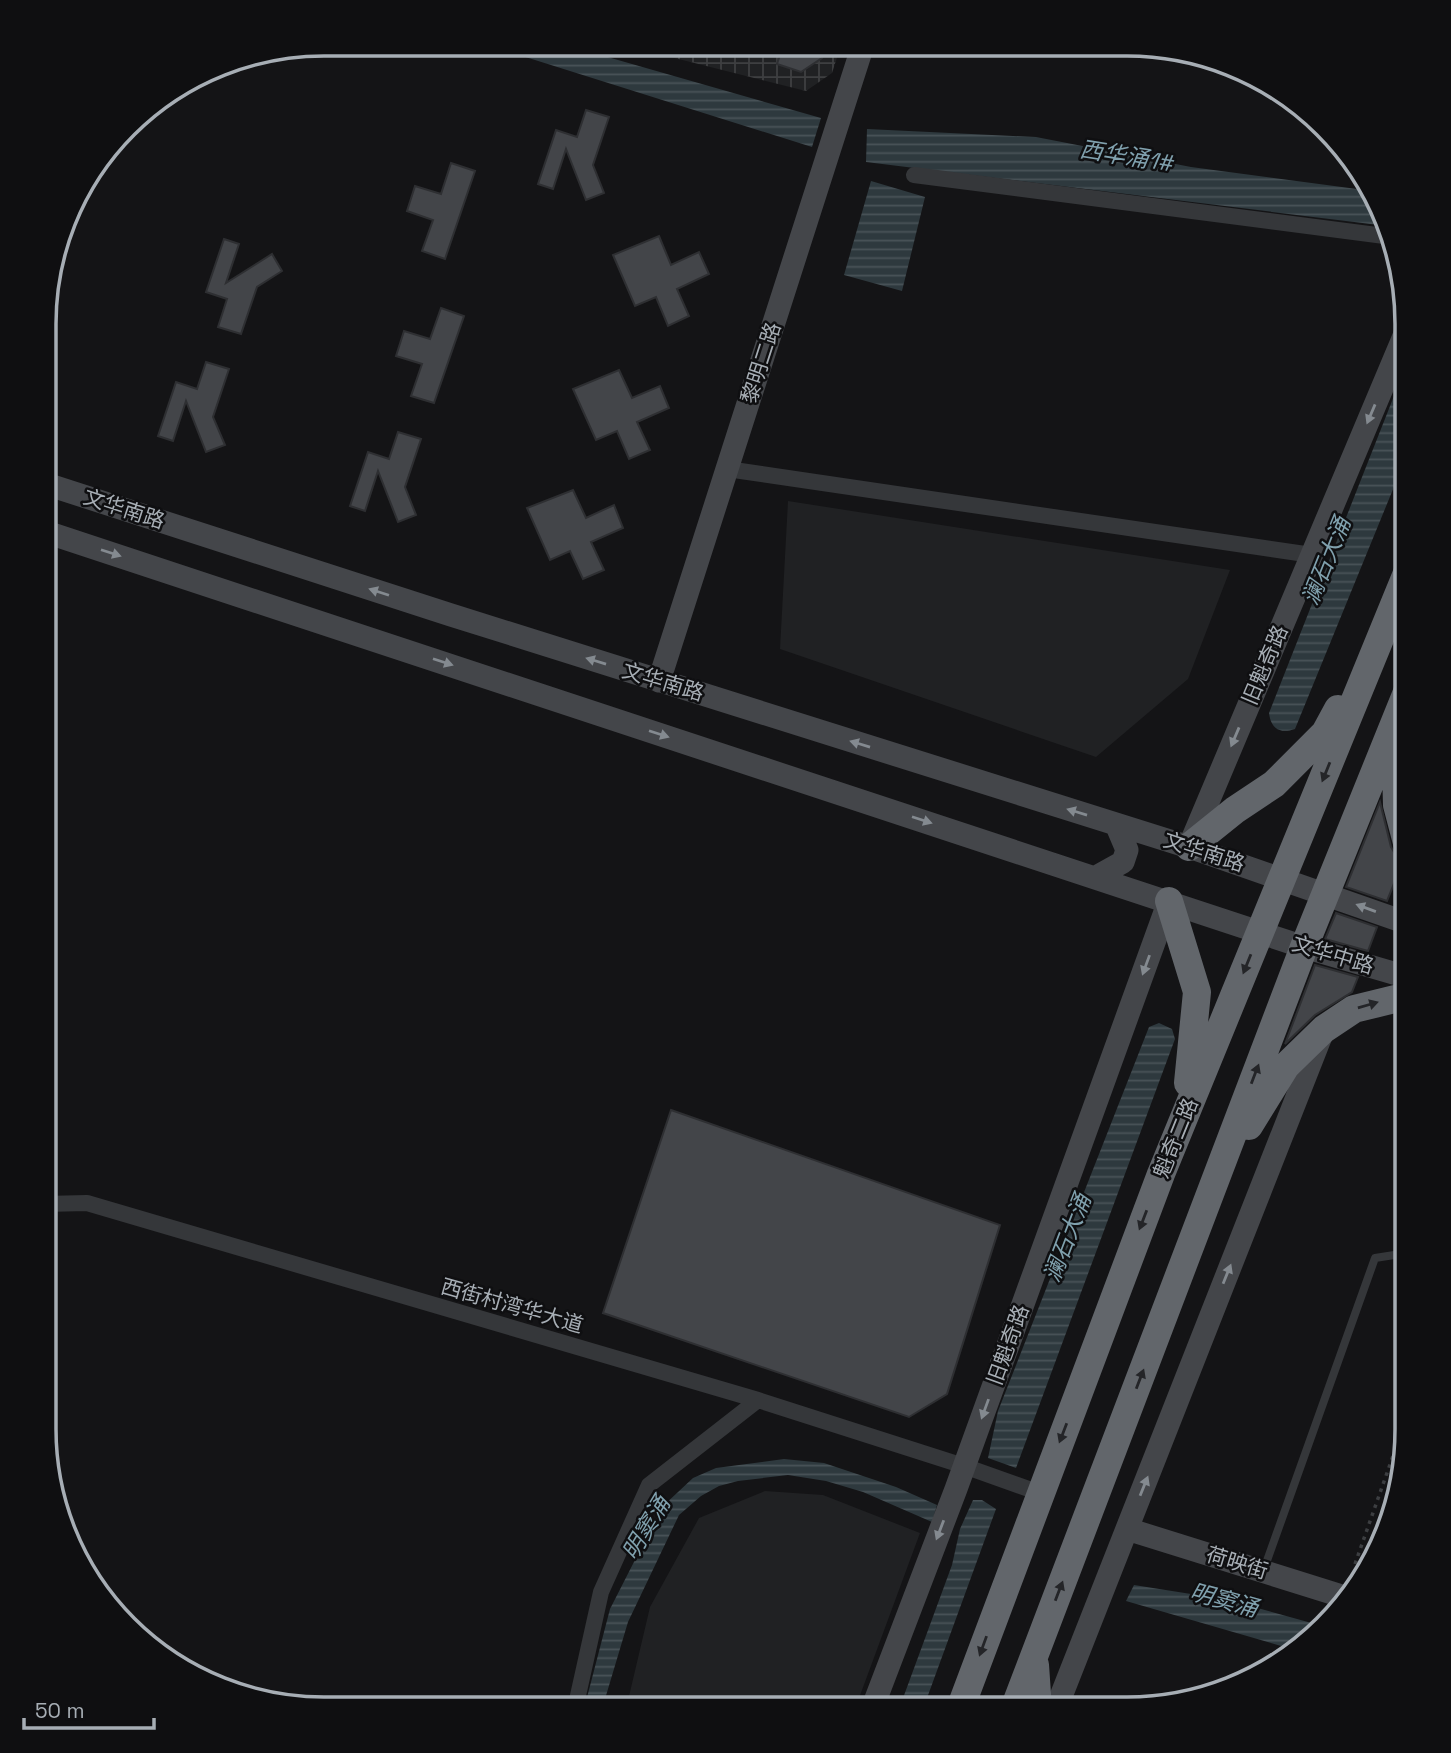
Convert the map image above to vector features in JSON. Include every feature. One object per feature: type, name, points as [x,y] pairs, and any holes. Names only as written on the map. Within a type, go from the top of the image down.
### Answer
[{"type":"highway","name":"魁奇二路","points":[[964,1697],[1185,1117],[1395,603]]},
{"type":"highway","points":[[1189,847],[1235,810],[1275,784],[1325,733],[1392,611]]},
{"type":"highway","points":[[1019,1697],[1304,947],[1395,721]]},
{"type":"highway","points":[[1169,901],[1197,992],[1185,1117]]},
{"type":"highway","points":[[1205,1205],[1238,1144],[1286,1066],[1324,1029],[1354,1009],[1395,999]]},
{"type":"highway","points":[[1035,1655],[1037,1697]]},
{"type":"main road","name":"黎明二路","points":[[659,681],[859,56]]},
{"type":"main road","name":"旧魁奇路","points":[[1189,847],[1395,358]]},
{"type":"main road","name":"文华南路","points":[[56,487],[1282,878]]},
{"type":"main road","points":[[56,535],[1261,931]]},
{"type":"main road","points":[[1096,877],[1123,862],[1127,850],[1116,824]]},
{"type":"main road","points":[[1282,878],[1395,919]]},
{"type":"main road","name":"旧魁奇路","points":[[877,1697],[964,1466],[1169,901]]},
{"type":"main road","name":"文华中路","points":[[1261,931],[1304,947],[1395,974]]},
{"type":"main road","points":[[1061,1697],[1324,1029]]},
{"type":"main road","name":"荷映街","points":[[1127,1529],[1338,1595]]},
{"type":"street","points":[[914,174],[1380,235]]},
{"type":"street","points":[[727,469],[1312,555]]},
{"type":"street","name":"西街村湾华大道","points":[[56,1204],[87,1203],[758,1400],[1040,1493]]},
{"type":"street","points":[[578,1697],[601,1592],[649,1485],[758,1400]]},
{"type":"lane","points":[[1263,1571],[1376,1258],[1395,1254]]},
{"type":"path","points":[[1355,1563],[1394,1454]]},
{"type":"shaded area","points":[[667,56],[837,56],[832,73],[806,91]]},
{"type":"shaded area","points":[[788,501],[1230,570],[1188,679],[1096,757],[780,649]]},
{"type":"shaded area","points":[[765,1491],[823,1495],[920,1533],[859,1697],[629,1697],[650,1607],[699,1518]]},
{"type":"water","points":[[522,56],[604,56],[821,118],[812,147]]},
{"type":"water","name":"西华涌1#","points":[[867,129],[1036,137],[1191,167],[1359,189],[1376,225],[866,162]]},
{"type":"water","points":[[871,181],[925,197],[902,291],[844,275]]},
{"type":"water","points":[[1395,393],[1395,484],[1295,729],[1277,729],[1269,713]]},
{"type":"water","name":"澜石大涌","points":[[1159,1023],[1172,1029],[1175,1039],[1016,1468],[988,1458],[998,1411],[1149,1027]]},
{"type":"water","points":[[784,1459],[824,1463],[896,1487],[937,1505],[932,1522],[863,1492],[826,1481],[788,1475],[719,1486],[701,1496],[679,1515],[628,1622],[606,1697],[587,1697],[610,1609],[662,1507],[693,1478],[716,1468]]},
{"type":"water","points":[[973,1500],[982,1500],[996,1509],[927,1697],[903,1697],[952,1565],[960,1529]]},
{"type":"water","name":"明窦涌","points":[[1134,1585],[1229,1600],[1312,1623],[1283,1647],[1126,1601]]},
{"type":"building","points":[[780,56],[823,56],[801,72],[777,64]]},
{"type":"building","points":[[586,110],[609,117],[593,165],[604,193],[586,200],[566,149],[553,189],[538,184],[556,130],[577,137]]},
{"type":"building","points":[[451,163],[475,171],[445,259],[422,251],[433,220],[407,211],[415,186],[441,194]]},
{"type":"building","points":[[659,236],[671,265],[699,252],[709,274],[677,289],[689,316],[668,326],[656,297],[635,306],[613,255]]},
{"type":"building","points":[[224,239],[239,244],[226,283],[272,254],[282,271],[257,287],[241,334],[218,327],[227,299],[206,292]]},
{"type":"building","points":[[441,308],[464,316],[434,403],[411,396],[422,364],[396,356],[404,331],[430,339]]},
{"type":"building","points":[[206,362],[229,369],[213,417],[225,445],[206,452],[186,401],[173,441],[158,436],[176,382],[197,389]]},
{"type":"building","points":[[619,370],[632,398],[660,386],[669,408],[637,422],[650,450],[629,459],[617,431],[596,440],[573,389]]},
{"type":"building","points":[[398,432],[421,439],[405,487],[416,515],[398,522],[378,471],[365,511],[350,506],[368,452],[389,459]]},
{"type":"building","points":[[573,490],[586,518],[614,505],[623,528],[591,542],[604,570],[583,579],[570,551],[550,560],[527,508]]},
{"type":"building","points":[[1380,802],[1395,853],[1395,881],[1387,901],[1346,887]]},
{"type":"building","points":[[1336,913],[1377,927],[1368,951],[1325,939]]},
{"type":"building","points":[[1315,965],[1358,977],[1352,992],[1315,1015],[1285,1044]]},
{"type":"building","points":[[671,1110],[1000,1225],[947,1394],[909,1417],[603,1313]]}]
